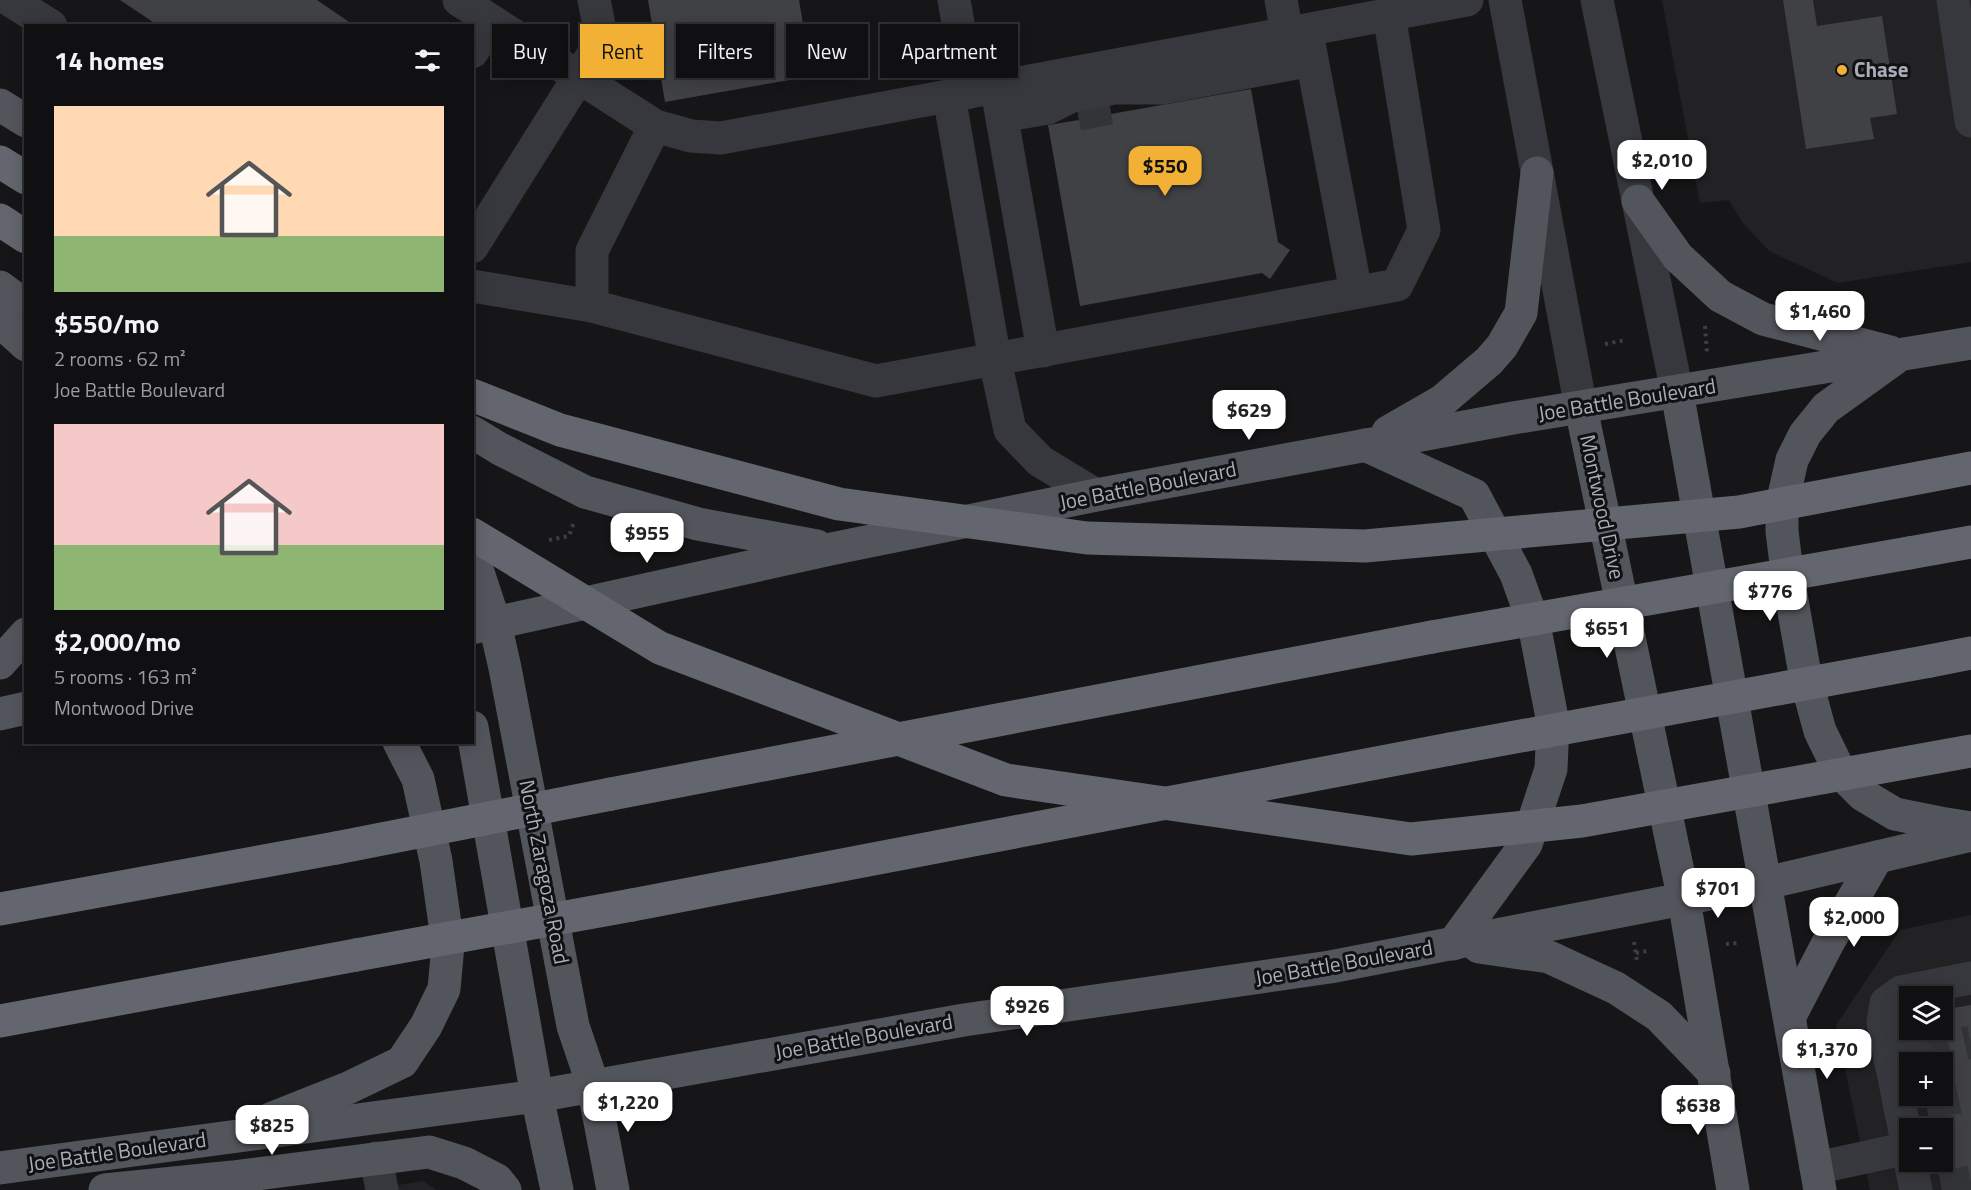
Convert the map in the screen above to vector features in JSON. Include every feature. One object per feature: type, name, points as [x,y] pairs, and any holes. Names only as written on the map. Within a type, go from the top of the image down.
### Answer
[{"type":"highway","points":[[0,162],[24,177]]},
{"type":"highway","points":[[0,220],[24,236]]},
{"type":"highway","points":[[474,396],[560,430],[839,504],[1087,538],[1365,546],[1739,512],[1971,468]]},
{"type":"highway","points":[[474,535],[660,648],[1006,780],[1376,834],[1411,839],[1582,821],[1971,751]]},
{"type":"highway","points":[[0,909],[336,848],[1432,638],[1971,542]]},
{"type":"highway","points":[[0,1021],[632,905],[1450,749],[1971,653]]},
{"type":"main road","points":[[0,105],[24,120]]},
{"type":"main road","points":[[1365,445],[1442,401],[1489,361],[1502,346],[1521,313],[1537,173]]},
{"type":"main road","points":[[1638,201],[1678,257],[1720,296],[1763,319],[1900,354]]},
{"type":"main road","points":[[0,287],[24,305]]},
{"type":"main road","points":[[0,321],[24,343]]},
{"type":"main road","name":"Joe Battle Boulevard","points":[[484,626],[831,549],[1096,495],[1512,418],[1971,343]]},
{"type":"main road","points":[[1900,354],[1826,408],[1805,434],[1796,451],[1782,504],[1782,531],[1787,572],[1806,680],[1820,731],[1840,772],[1863,795],[1895,814],[1971,828]]},
{"type":"main road","points":[[1677,392],[1767,883],[1818,1179]]},
{"type":"main road","name":"Montwood Drive","points":[[1581,408],[1684,900],[1733,1190]]},
{"type":"main road","points":[[474,433],[585,492],[698,524],[831,549]]},
{"type":"main road","points":[[1365,445],[1474,495],[1516,574],[1534,624],[1553,723],[1551,769],[1526,843],[1453,944],[1549,957],[1616,988],[1659,1016],[1714,1073]]},
{"type":"main road","name":"North Zaragoza Road","points":[[474,566],[484,626],[505,668],[573,1026],[593,1085],[613,1190]]},
{"type":"main road","points":[[0,663],[24,636]]},
{"type":"main road","points":[[0,714],[24,708]]},
{"type":"main road","name":"North Zaragoza Road","points":[[474,738],[537,1096],[556,1190]]},
{"type":"main road","points":[[227,1136],[348,1088],[402,1062],[426,1026],[444,989],[448,945],[436,861],[418,779],[400,744]]},
{"type":"main road","name":"Joe Battle Boulevard","points":[[0,1168],[537,1096],[964,1020],[1330,968],[1767,883],[1971,835]]},
{"type":"main road","points":[[1790,1016],[1829,940],[1876,857]]},
{"type":"main road","points":[[105,1190],[233,1177],[429,1152],[464,1163],[497,1180],[505,1190]]},
{"type":"main road","points":[[0,1181],[24,1190]]},
{"type":"street","points":[[10,0],[48,24]]},
{"type":"street","points":[[459,0],[580,77],[474,244]]},
{"type":"street","points":[[594,0],[599,24]]},
{"type":"street","points":[[954,0],[1043,351]]},
{"type":"street","points":[[1281,0],[1302,41],[1356,292]]},
{"type":"street","points":[[1110,108],[1302,41],[1389,15],[1467,0]]},
{"type":"street","name":"Montwood Drive","points":[[1505,0],[1581,408]]},
{"type":"street","points":[[1597,0],[1677,392]]},
{"type":"street","points":[[1953,0],[1971,121]]},
{"type":"street","points":[[474,286],[592,306],[876,381],[1397,285],[1424,230],[1389,15]]},
{"type":"street","points":[[474,49],[492,21]]},
{"type":"street","points":[[582,78],[656,126],[691,136],[721,138],[980,98],[1302,41]]},
{"type":"street","points":[[980,98],[1063,111],[1072,96],[1114,88],[1162,88]]},
{"type":"street","points":[[980,98],[995,360],[1010,430],[1040,461],[1096,495]]},
{"type":"street","points":[[592,306],[592,251],[656,126]]},
{"type":"street","points":[[1912,1118],[1913,1107],[1904,1057],[1883,1023],[1886,1003],[1901,992],[1971,978]]},
{"type":"street","points":[[376,1158],[382,1190]]},
{"type":"street","points":[[1818,1179],[1899,1158]]},
{"type":"street","points":[[1920,1172],[1930,1189]]},
{"type":"path","points":[[1605,344],[1626,340]]},
{"type":"path","points":[[1636,953],[1647,951]]},
{"type":"shaded area","points":[[1662,0],[1971,0],[1971,262],[1838,283],[1769,251],[1742,222],[1729,200],[1700,203]]},
{"type":"shaded area","points":[[1971,915],[1971,1190],[1870,1190],[1836,1025],[1900,930]]},
{"type":"shaded area","points":[[423,1181],[437,1190],[368,1190]]},
{"type":"building","points":[[120,0],[317,0],[352,24],[156,24]]},
{"type":"building","points":[[648,0],[799,0],[803,24],[786,24],[786,78],[801,78],[665,102],[661,78],[664,78],[664,24],[652,24]]},
{"type":"building","name":"Chase","points":[[1783,0],[1813,0],[1817,26],[1882,16],[1897,114],[1870,118],[1874,139],[1806,149]]},
{"type":"building","points":[[1251,89],[1278,242],[1290,250],[1270,279],[1262,273],[1080,306],[1048,125],[1079,120],[1077,108],[1109,102],[1111,114]]},
{"type":"building","points":[[1971,1005],[1971,1190],[1942,1190],[1939,1172],[1953,1172],[1953,1118],[1929,1118],[1927,1106],[1953,1106],[1953,1052],[1917,1052],[1914,1040],[1953,1040],[1953,1008]]},
{"type":"tunnel","points":[[1078,114],[1110,108]]},
{"type":"tunnel","points":[[1926,1052],[1971,1042]]},
{"type":"tunnel","points":[[1953,1098],[1971,1094]]},
{"type":"tunnel","points":[[1942,1188],[1971,1182]]},
{"type":"place","name":"Chase","points":[[1842,70]]}]
